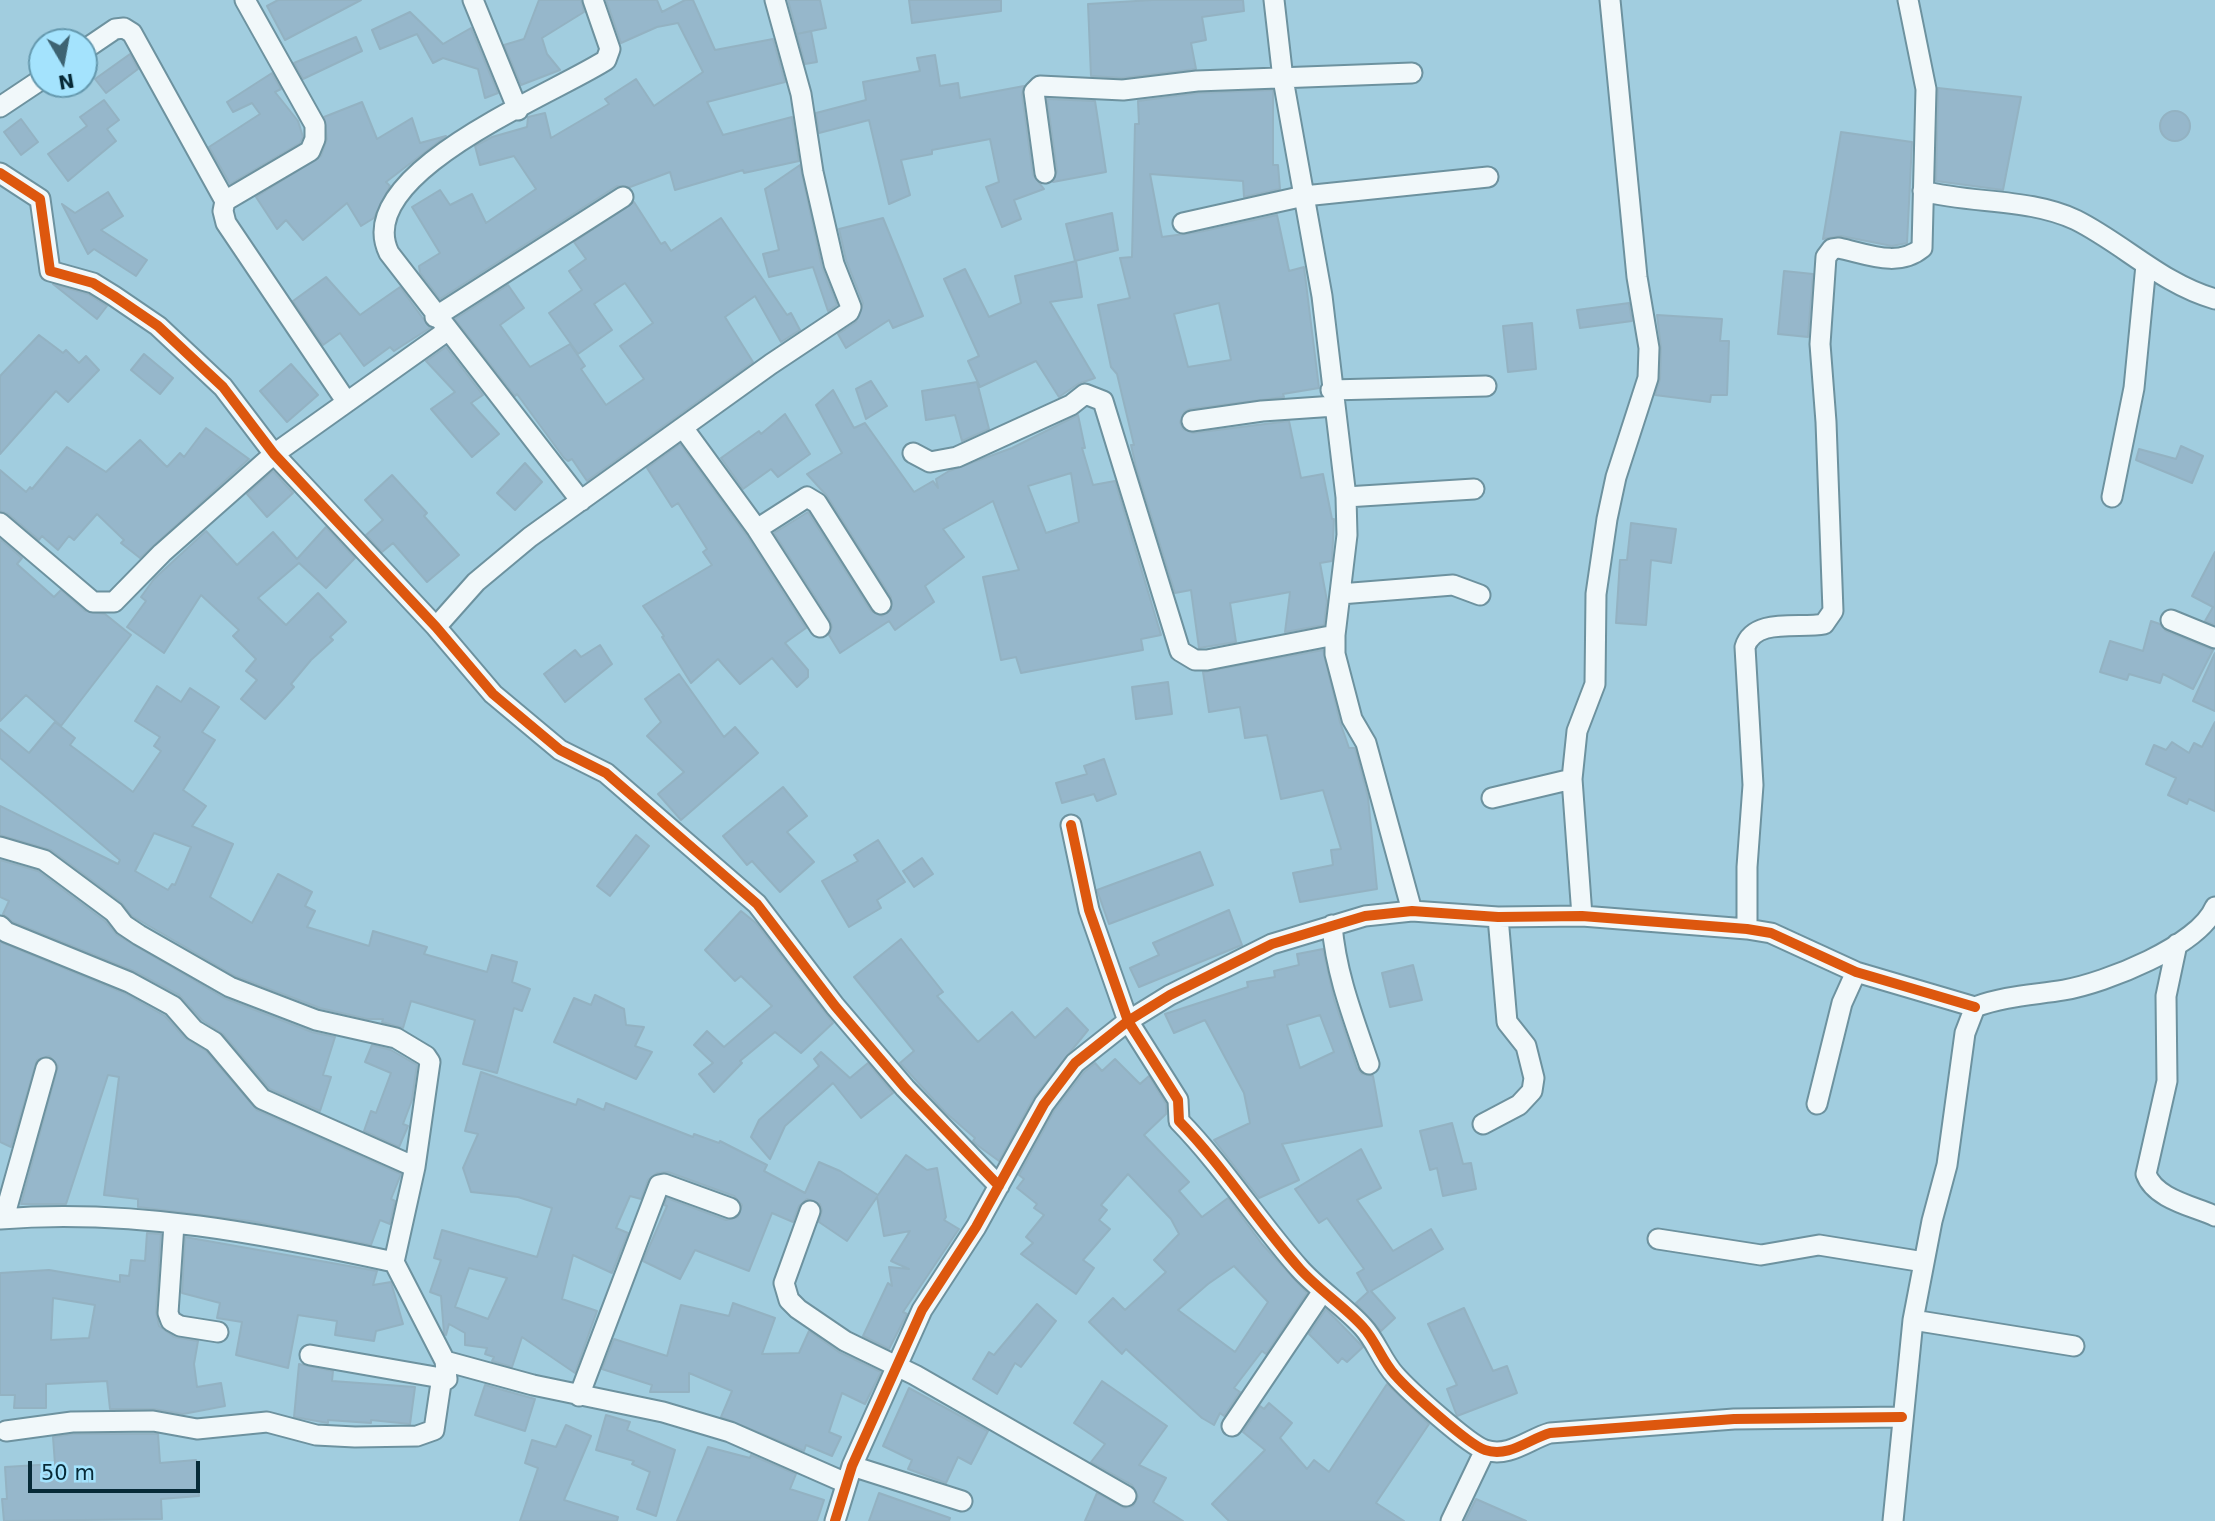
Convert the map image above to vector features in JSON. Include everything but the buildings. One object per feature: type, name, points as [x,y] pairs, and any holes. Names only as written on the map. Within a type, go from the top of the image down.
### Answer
[{"type":"street","points":[[225,201],[310,151],[315,139],[315,125],[245,0]]},
{"type":"street","points":[[473,0],[518,110]]},
{"type":"street","points":[[581,501],[441,324],[389,253],[383,234],[385,216],[392,201],[415,174],[467,138],[585,74],[610,56],[593,0]]},
{"type":"street","points":[[436,626],[475,582],[581,501],[850,309],[834,264],[813,172],[801,94],[775,0]]},
{"type":"street","points":[[1274,0],[1283,79],[1322,296],[1346,497],[1347,535],[1335,654],[1352,719],[1366,743],[1412,911]]},
{"type":"street","points":[[1582,916],[1572,779],[1577,731],[1595,684],[1596,594],[1602,545],[1616,477],[1648,377],[1650,362],[1637,277],[1610,0]]},
{"type":"street","points":[[1747,929],[1747,867],[1754,785],[1745,647],[1748,638],[1759,631],[1824,624],[1833,611],[1826,422],[1820,344],[1826,257],[1828,252],[1839,248],[1899,260],[1910,257],[1922,248],[1926,89],[1908,0]]},
{"type":"street","points":[[98,41],[115,29],[124,28],[132,33],[225,201],[223,211],[226,223],[346,401]]},
{"type":"street","points":[[1045,173],[1034,92],[1041,86],[1123,90],[1197,81],[1412,73]]},
{"type":"street","points":[[0,107],[28,88]]},
{"type":"street","points":[[0,173],[40,199],[50,271],[93,283],[158,326],[223,387],[274,454],[436,626],[493,694],[560,750],[606,773],[757,904],[835,1006],[905,1088],[999,1186]]},
{"type":"street","points":[[1183,223],[1304,196],[1488,177]]},
{"type":"street","points":[[1923,191],[1949,198],[2036,209],[2074,219],[2166,279],[2215,299]]},
{"type":"street","points":[[0,523],[93,601],[114,603],[162,554],[274,454],[346,401],[441,324],[623,197]]},
{"type":"street","points":[[2112,497],[2134,388],[2146,265]]},
{"type":"street","points":[[1192,421],[1333,398],[1486,386]]},
{"type":"street","points":[[913,453],[930,462],[957,457],[1071,405],[1085,394],[1096,396],[1103,401],[1180,651],[1195,660],[1206,660],[1335,635]]},
{"type":"street","points":[[684,429],[757,529],[820,627]]},
{"type":"street","points":[[1346,497],[1474,489]]},
{"type":"street","points":[[757,529],[798,500],[807,498],[817,503],[881,604]]},
{"type":"street","points":[[1340,594],[1453,585],[1480,595]]},
{"type":"street","points":[[2171,620],[2215,638]]},
{"type":"street","points":[[1492,798],[1572,779]]},
{"type":"street","points":[[1071,825],[1088,910],[1128,1021],[1178,1100],[1179,1121],[1199,1140],[1236,1192],[1302,1271],[1364,1327],[1395,1375],[1485,1450],[1512,1450],[1535,1437],[1580,1429],[1734,1419],[1902,1418]]},
{"type":"street","points":[[0,848],[44,860],[114,912],[131,930],[230,987],[316,1020],[396,1038],[426,1056],[430,1062],[415,1167],[394,1262],[446,1370],[441,1384],[434,1430],[417,1436],[316,1435],[267,1422],[197,1429],[153,1421],[72,1422],[6,1431]]},
{"type":"street","points":[[835,1521],[849,1475],[922,1310],[999,1186],[1044,1104],[1075,1063],[1128,1021],[1272,944],[1332,925],[1412,911],[1498,917],[1582,916],[1747,929],[1771,933],[1856,972],[1975,1007],[1997,999],[2067,990],[2128,968],[2177,944],[2213,915]]},
{"type":"street","points":[[1483,1124],[1519,1105],[1532,1091],[1534,1078],[1525,1046],[1507,1022],[1498,917]]},
{"type":"street","points":[[1332,925],[1334,959],[1341,986],[1370,1064]]},
{"type":"street","points":[[0,926],[6,932],[129,982],[173,1006],[194,1030],[214,1042],[262,1099],[415,1167]]},
{"type":"street","points":[[2177,944],[2166,996],[2167,1081],[2147,1174],[2149,1182],[2160,1192],[2215,1216]]},
{"type":"street","points":[[1817,1104],[1842,1003],[1856,972]]},
{"type":"street","points":[[1893,1521],[1913,1320],[1947,1165],[1965,1033],[1975,1007]]},
{"type":"street","points":[[46,1068],[2,1219],[149,1219],[274,1236],[394,1262]]},
{"type":"street","points":[[579,1396],[659,1185],[664,1184],[730,1208]]},
{"type":"street","points":[[810,1211],[784,1283],[789,1300],[820,1326],[915,1375],[1126,1496]]},
{"type":"street","points":[[174,1224],[168,1313],[171,1321],[180,1326],[218,1332]]},
{"type":"street","points":[[1658,1239],[1761,1255],[1819,1245],[1924,1262]]},
{"type":"street","points":[[1232,1426],[1324,1291]]},
{"type":"street","points":[[1913,1320],[2074,1346]]},
{"type":"street","points":[[310,1355],[446,1370],[663,1412],[730,1432],[849,1475],[962,1501]]},
{"type":"street","points":[[1451,1521],[1485,1450]]},
{"type":"cycle path","points":[[0,173],[40,199],[50,271],[93,283],[114,296],[158,326],[223,387],[274,454],[436,627],[493,694],[560,750],[606,773],[757,904],[835,1006],[905,1088],[999,1186]]},
{"type":"cycle path","points":[[1071,825],[1089,910],[1128,1021],[1178,1100],[1179,1121],[1211,1156],[1300,1269],[1363,1327],[1395,1375],[1425,1404],[1477,1446],[1502,1452],[1550,1433],[1734,1419],[1902,1417]]},
{"type":"cycle path","points":[[835,1521],[852,1466],[922,1310],[976,1227],[1044,1104],[1075,1063],[1128,1021],[1170,995],[1272,944],[1365,916],[1412,911],[1498,917],[1582,916],[1747,929],[1771,933],[1856,972],[1975,1007]]}]
